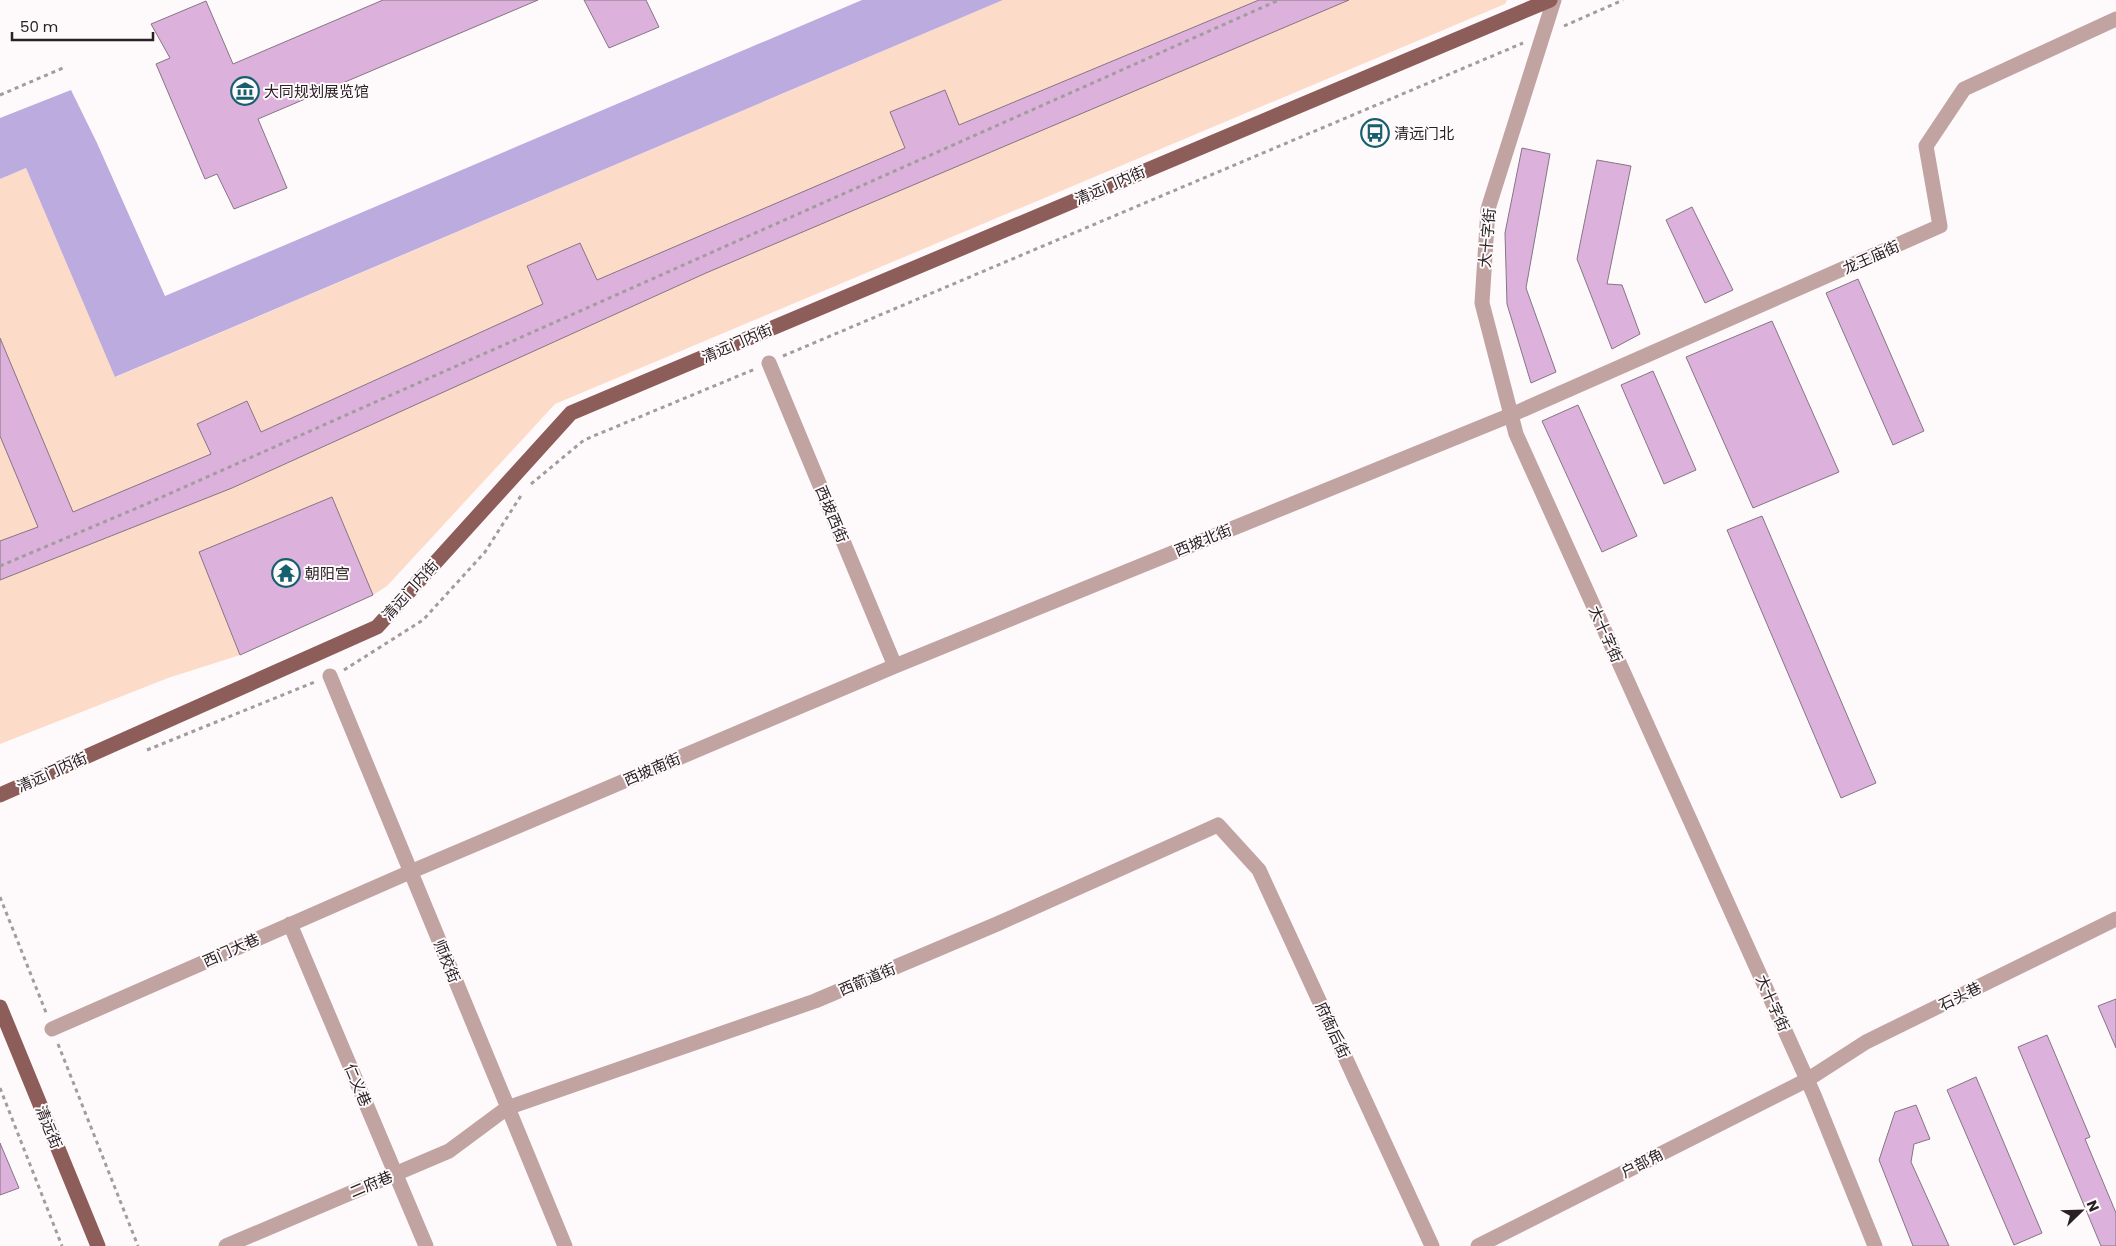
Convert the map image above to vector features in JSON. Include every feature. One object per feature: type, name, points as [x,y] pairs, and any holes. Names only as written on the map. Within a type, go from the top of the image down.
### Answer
[{"type":"main road","name":"清远门内街","points":[[0,795],[377,627],[570,413],[1550,0]]},
{"type":"main road","name":"清远街","points":[[0,1007],[98,1246]]},
{"type":"street","name":"大十字街","points":[[1554,0],[1488,209],[1482,303],[1516,434],[1807,1080],[1875,1246]]},
{"type":"street","name":"龙王庙街","points":[[1511,415],[1940,226],[1926,146],[1964,89],[2116,19]]},
{"type":"street","name":"西坡西街","points":[[769,363],[894,666]]},
{"type":"street","name":"西坡北街","points":[[894,666],[1511,415]]},
{"type":"street","name":"西坡南街","points":[[410,872],[894,666]]},
{"type":"street","name":"师校街","points":[[330,676],[565,1246]]},
{"type":"street","name":"西箭道街","points":[[507,1108],[816,1001],[997,924],[1218,825]]},
{"type":"street","name":"府衙后街","points":[[1218,825],[1259,870],[1432,1246]]},
{"type":"street","name":"西门大巷","points":[[52,1029],[410,872]]},
{"type":"street","name":"石头巷","points":[[1807,1080],[1866,1042],[2116,919]]},
{"type":"street","name":"仁义巷","points":[[290,924],[426,1246]]},
{"type":"street","name":"户部角","points":[[1478,1246],[1807,1080]]},
{"type":"street","name":"二府巷","points":[[226,1246],[449,1150],[507,1108]]},
{"type":"path","points":[[0,566],[153,501],[1279,0]]},
{"type":"path","points":[[0,94],[63,68]]},
{"type":"path","points":[[0,897],[138,1246]]},
{"type":"path","points":[[0,1088],[62,1246]]},
{"type":"shaded area","points":[[862,0],[1003,0],[115,377],[26,168],[0,179],[0,118],[71,90],[97,143],[165,296]]},
{"type":"shaded area","points":[[1003,0],[1507,0],[1505,4],[555,404],[387,586],[373,595],[240,655],[168,678],[0,744],[0,179],[26,168],[116,377]]},
{"type":"building","name":"大同规划展览馆","points":[[383,0],[538,0],[258,119],[287,188],[234,209],[217,174],[205,179],[156,64],[170,58],[151,24],[206,1],[233,64]]},
{"type":"building","points":[[584,0],[646,0],[659,27],[609,48]]},
{"type":"building","points":[[1259,0],[1349,0],[706,273],[232,488],[0,580],[0,541],[38,527],[0,436],[0,338],[73,512],[211,454],[197,424],[247,401],[261,432],[543,304],[527,266],[580,243],[597,280],[905,148],[890,112],[945,90],[959,125]]},
{"type":"building","points":[[1522,148],[1550,154],[1526,288],[1556,372],[1531,383],[1507,304],[1505,233]]},
{"type":"building","points":[[1597,160],[1631,166],[1607,284],[1622,285],[1640,334],[1612,349],[1577,259]]},
{"type":"building","points":[[1692,207],[1733,290],[1705,303],[1666,220]]},
{"type":"building","points":[[1858,279],[1924,431],[1893,445],[1826,293]]},
{"type":"building","points":[[1772,321],[1839,472],[1753,508],[1686,357]]},
{"type":"building","points":[[1653,371],[1696,470],[1664,484],[1621,385]]},
{"type":"building","points":[[1578,405],[1637,536],[1602,552],[1542,421]]},
{"type":"building","name":"朝阳宫","points":[[332,497],[373,595],[240,655],[199,552]]},
{"type":"building","points":[[1762,516],[1876,783],[1841,798],[1727,530]]},
{"type":"building","points":[[2116,999],[2116,1048],[2098,1006]]},
{"type":"building","points":[[2047,1035],[2090,1137],[2085,1139],[2116,1213],[2116,1246],[2101,1246],[2018,1047]]},
{"type":"building","points":[[1976,1077],[2042,1233],[2014,1245],[1947,1090]]},
{"type":"building","points":[[1916,1105],[1930,1139],[1914,1144],[1911,1162],[1949,1246],[1913,1246],[1879,1160],[1895,1112]]},
{"type":"building","points":[[0,1143],[19,1188],[0,1195]]},
{"type":"place","name":"大同规划展览馆","points":[[245,91]]},
{"type":"place","name":"清远门北","points":[[1375,133]]},
{"type":"place","name":"朝阳宫","points":[[286,573]]}]
